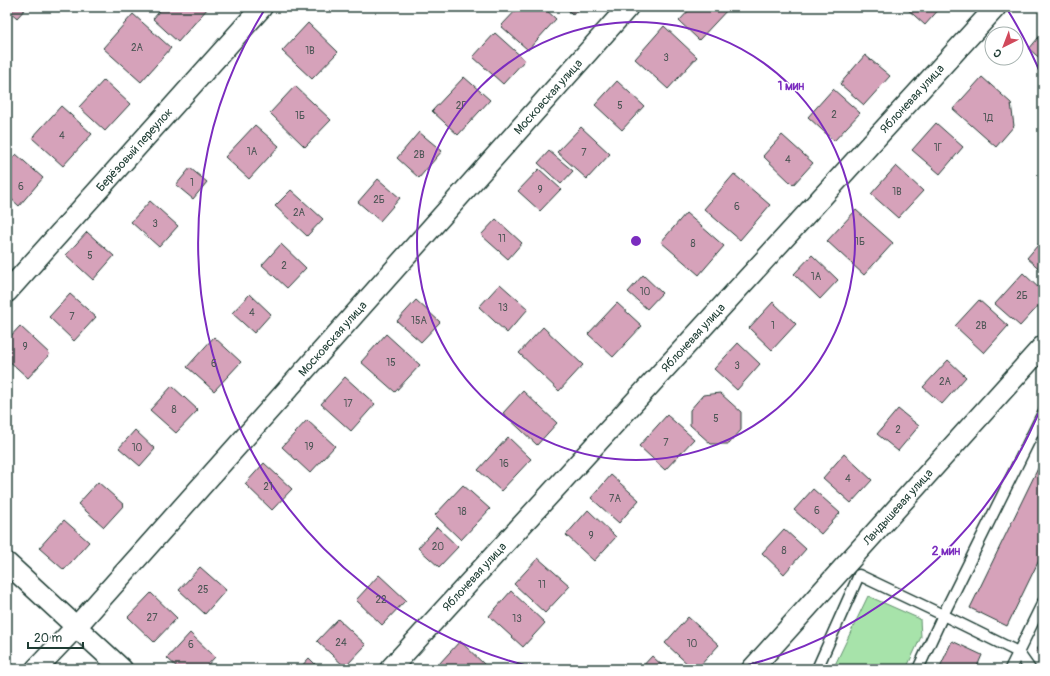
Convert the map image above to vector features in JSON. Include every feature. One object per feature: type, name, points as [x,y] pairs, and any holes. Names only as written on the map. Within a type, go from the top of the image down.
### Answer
[{"type":"street","name":"Берёзовый переулок","points":[[7,292],[262,7]]},
{"type":"street","name":"Московская улица","points":[[36,669],[628,7]]},
{"type":"street","name":"Яблоневая улица","points":[[390,669],[996,7]]},
{"type":"street","name":"Ландышевая улица","points":[[752,669],[1042,348]]},
{"type":"street","points":[[7,563],[122,669]]},
{"type":"lane","points":[[918,669],[943,615],[1043,413]]},
{"type":"lane","points":[[817,669],[859,575],[1018,652],[1030,669]]},
{"type":"lane","points":[[1010,669],[1043,602]]},
{"type":"green space","points":[[868,596],[920,619],[921,637],[906,669],[833,669]]},
{"type":"building","points":[[7,7],[27,7],[17,18],[7,9]]},
{"type":"building","points":[[163,7],[208,8],[178,42],[153,19]]},
{"type":"building","points":[[519,7],[543,7],[556,19],[528,50],[501,26]]},
{"type":"building","points":[[565,7],[580,7],[573,15]]},
{"type":"building","points":[[692,7],[729,8],[699,40],[679,21]]},
{"type":"building","points":[[905,7],[941,7],[925,25]]},
{"type":"building","points":[[133,14],[171,48],[141,82],[103,48]]},
{"type":"building","points":[[308,23],[338,52],[312,79],[282,51]]},
{"type":"building","points":[[664,26],[697,57],[668,89],[635,59]]},
{"type":"building","points":[[1043,32],[1043,61],[1029,49]]},
{"type":"building","points":[[495,33],[525,60],[503,84],[473,57]]},
{"type":"building","points":[[865,55],[890,76],[864,105],[840,84]]},
{"type":"building","points":[[464,77],[490,100],[458,135],[432,111]]},
{"type":"building","points":[[982,77],[1011,103],[1014,126],[996,147],[953,109]]},
{"type":"building","points":[[104,80],[130,104],[105,131],[79,107]]},
{"type":"building","points":[[617,81],[644,106],[622,130],[595,105]]},
{"type":"building","points":[[295,86],[331,120],[305,147],[270,113]]},
{"type":"building","points":[[833,89],[860,113],[834,141],[808,117]]},
{"type":"building","points":[[61,106],[92,134],[63,166],[32,138]]},
{"type":"building","points":[[936,123],[963,147],[940,174],[912,150]]},
{"type":"building","points":[[255,125],[279,146],[249,179],[225,157]]},
{"type":"building","points":[[581,127],[610,154],[587,179],[557,152]]},
{"type":"building","points":[[419,132],[442,151],[419,178],[397,158]]},
{"type":"building","points":[[782,135],[813,163],[793,185],[763,156]]},
{"type":"building","points":[[549,151],[573,171],[561,184],[538,163]]},
{"type":"building","points":[[16,154],[43,178],[19,206],[7,195],[7,163]]},
{"type":"building","points":[[896,166],[923,191],[898,218],[871,194]]},
{"type":"building","points":[[190,168],[207,182],[193,199],[176,185]]},
{"type":"building","points":[[539,169],[561,189],[540,211],[518,191]]},
{"type":"building","points":[[734,174],[770,205],[740,240],[704,209]]},
{"type":"building","points":[[378,179],[400,198],[380,221],[358,202]]},
{"type":"building","points":[[291,190],[323,219],[307,236],[275,206]]},
{"type":"building","points":[[150,201],[178,226],[159,247],[131,222]]},
{"type":"building","points":[[856,210],[893,243],[864,275],[827,241]]},
{"type":"building","points":[[686,213],[724,246],[699,275],[661,242]]},
{"type":"building","points":[[496,219],[522,243],[508,259],[481,235]]},
{"type":"building","points":[[87,232],[114,256],[93,280],[66,255]]},
{"type":"building","points":[[1043,239],[1043,272],[1027,258]]},
{"type":"building","points":[[281,244],[306,268],[287,288],[262,265]]},
{"type":"building","points":[[812,255],[838,280],[820,299],[794,274]]},
{"type":"building","points":[[1023,273],[1043,292],[1043,301],[1020,326],[995,304]]},
{"type":"building","points":[[643,275],[662,293],[647,309],[628,292]]},
{"type":"building","points":[[500,284],[528,309],[507,333],[479,307]]},
{"type":"building","points":[[70,294],[96,317],[74,341],[49,317]]},
{"type":"building","points":[[250,294],[271,314],[254,333],[232,313]]},
{"type":"building","points":[[416,300],[440,322],[421,342],[397,321]]},
{"type":"building","points":[[979,300],[1008,326],[984,353],[955,326]]},
{"type":"building","points":[[773,302],[796,324],[772,350],[749,328]]},
{"type":"building","points":[[617,303],[642,326],[613,357],[588,334]]},
{"type":"building","points":[[20,326],[50,354],[28,378],[7,359],[7,340]]},
{"type":"building","points":[[543,327],[583,365],[559,391],[519,353]]},
{"type":"building","points":[[386,334],[420,365],[395,392],[361,362]]},
{"type":"building","points":[[214,337],[241,362],[214,391],[187,367]]},
{"type":"building","points":[[738,343],[760,364],[737,390],[714,369]]},
{"type":"building","points":[[948,360],[966,377],[942,404],[923,387]]},
{"type":"building","points":[[345,377],[375,404],[351,431],[321,404]]},
{"type":"building","points":[[172,386],[198,410],[176,433],[150,410]]},
{"type":"building","points":[[523,391],[557,423],[537,445],[503,413]]},
{"type":"building","points":[[720,393],[741,412],[741,430],[729,444],[711,444],[690,425],[690,410],[703,395]]},
{"type":"building","points":[[898,409],[919,426],[898,451],[877,434]]},
{"type":"building","points":[[667,415],[694,439],[665,470],[639,446]]},
{"type":"building","points":[[307,420],[335,446],[310,473],[282,447]]},
{"type":"building","points":[[135,430],[155,449],[140,466],[119,448]]},
{"type":"building","points":[[508,437],[531,459],[501,491],[478,470]]},
{"type":"building","points":[[844,454],[872,480],[851,503],[823,478]]},
{"type":"building","points":[[1043,458],[1043,552],[1007,626],[970,608]]},
{"type":"building","points":[[264,463],[292,489],[272,510],[245,484]]},
{"type":"building","points":[[611,475],[639,500],[619,523],[591,498]]},
{"type":"building","points":[[98,482],[124,505],[104,527],[78,504]]},
{"type":"building","points":[[463,485],[490,509],[461,540],[435,515]]},
{"type":"building","points":[[813,489],[840,513],[821,534],[794,510]]},
{"type":"building","points":[[588,510],[616,537],[594,561],[566,535]]},
{"type":"building","points":[[64,520],[89,542],[64,570],[39,548]]},
{"type":"building","points":[[437,527],[458,547],[439,567],[418,548]]},
{"type":"building","points":[[784,529],[806,549],[784,574],[762,553]]},
{"type":"building","points":[[538,558],[570,586],[545,613],[514,584]]},
{"type":"building","points":[[200,567],[226,590],[205,614],[179,590]]},
{"type":"building","points":[[379,575],[406,600],[382,625],[356,600]]},
{"type":"building","points":[[511,591],[545,623],[523,647],[489,616]]},
{"type":"building","points":[[151,593],[177,618],[154,642],[128,617]]},
{"type":"building","points":[[688,617],[719,645],[697,669],[693,669],[665,643]]},
{"type":"building","points":[[338,619],[366,645],[345,667],[317,641]]},
{"type":"building","points":[[190,633],[215,657],[204,669],[179,669],[167,658]]},
{"type":"building","points":[[1043,638],[1043,655],[1036,652]]},
{"type":"building","points":[[460,641],[485,665],[482,669],[445,669],[439,664]]},
{"type":"building","points":[[952,641],[982,655],[976,669],[939,669]]},
{"type":"building","points":[[652,656],[666,669],[640,669]]},
{"type":"building","points":[[309,658],[320,669],[299,669]]}]
